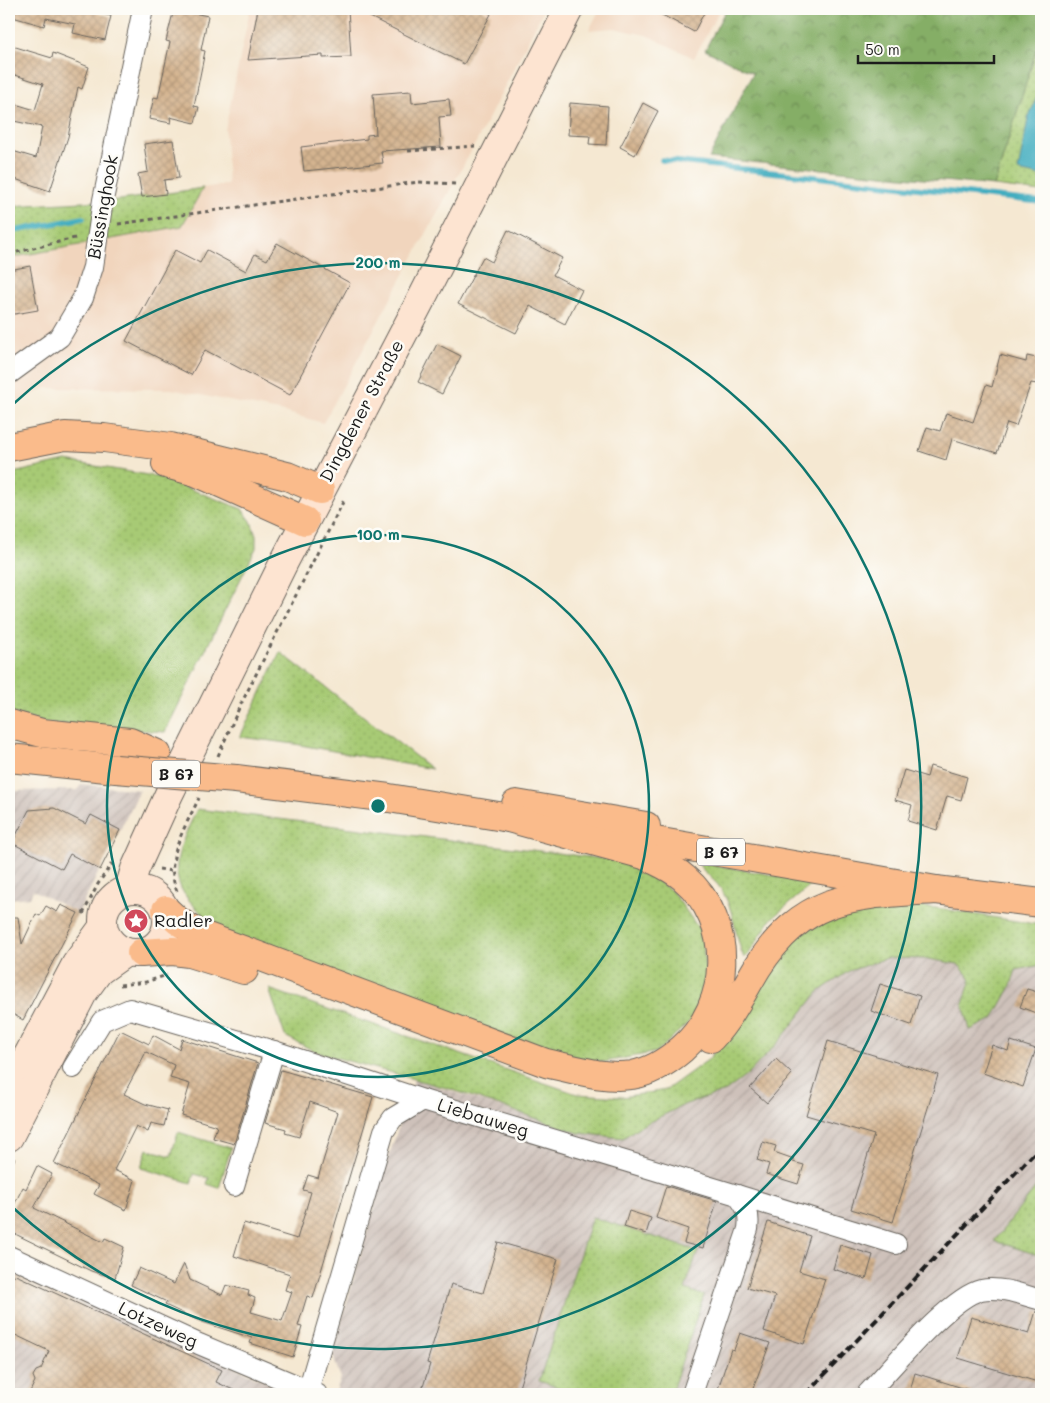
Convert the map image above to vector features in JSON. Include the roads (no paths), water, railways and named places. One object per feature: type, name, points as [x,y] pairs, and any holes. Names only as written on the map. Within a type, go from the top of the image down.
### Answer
[{"type":"highway","points":[[9,447],[66,436],[104,438],[171,447],[287,476],[333,494]]},
{"type":"highway","points":[[9,459],[22,455],[55,451],[99,452],[147,459],[196,472],[305,521]]},
{"type":"highway","points":[[9,724],[124,754]]},
{"type":"highway","name":"B 67","points":[[9,745],[124,754],[240,771],[481,798],[1041,895]]},
{"type":"highway","name":"B 67","points":[[9,758],[157,754],[389,798],[650,839],[936,890],[1041,903]]},
{"type":"highway","points":[[157,897],[178,921],[197,933],[546,1063],[589,1073],[633,1075],[672,1058],[692,1040],[706,1020],[722,974],[720,940],[704,900],[684,878],[664,864],[644,856],[505,817]]},
{"type":"highway","points":[[133,953],[173,951],[190,953],[238,968],[538,1076],[565,1083],[611,1089],[652,1082],[683,1065],[716,1032],[779,938],[795,922],[813,911],[837,901],[863,894],[936,890]]},
{"type":"main road","name":"Dingdener Straße","points":[[12,1146],[83,993],[99,970],[133,953],[152,950],[160,942],[167,927],[157,897],[152,869],[161,815],[169,794],[305,521],[333,494],[424,294],[569,9]]},
{"type":"main road","points":[[133,953],[111,942],[103,927],[103,916],[111,900],[157,897]]},
{"type":"main road","points":[[9,1092],[76,964],[103,927]]},
{"type":"street","name":"Büssinghook","points":[[9,374],[60,337],[83,298],[93,267],[98,231],[144,9]]},
{"type":"street","points":[[73,1068],[102,1021],[130,1008],[274,1051],[423,1100]]},
{"type":"street","points":[[234,1186],[274,1051]]},
{"type":"street","name":"Liebauweg","points":[[311,1393],[384,1131],[393,1118],[423,1100],[896,1244]]},
{"type":"street","points":[[692,1394],[748,1229],[750,1216],[746,1205],[737,1195]]},
{"type":"street","name":"Lotzeweg","points":[[9,1256],[199,1344],[311,1393]]},
{"type":"street","points":[[867,1394],[959,1300],[982,1290],[1006,1290],[1041,1300]]},
{"type":"water","points":[[1041,87],[1041,176],[1018,171],[1028,119]]},
{"type":"waterway","points":[[662,160],[1041,202]]},
{"type":"waterway","points":[[9,232],[83,218]]},
{"type":"railway","points":[[806,1394],[1041,1146]]},
{"type":"place","name":"Radler","points":[[136,921]]}]
